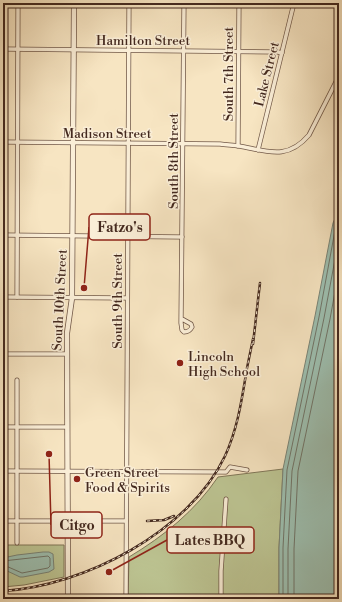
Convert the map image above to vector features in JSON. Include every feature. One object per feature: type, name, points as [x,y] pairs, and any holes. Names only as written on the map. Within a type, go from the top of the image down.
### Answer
[{"type":"street","points":[[17,297],[18,3]]},
{"type":"street","name":"South 10th Street","points":[[68,599],[67,333],[72,298],[74,3]]},
{"type":"street","name":"South 9th Street","points":[[126,599],[129,3]]},
{"type":"street","name":"South 8th Street","points":[[182,318],[184,3]]},
{"type":"street","name":"South 7th Street","points":[[238,146],[239,3]]},
{"type":"street","name":"Lake Street","points":[[258,150],[294,3]]},
{"type":"street","name":"Hamilton Street","points":[[3,49],[183,50],[282,53]]},
{"type":"street","name":"Madison Street","points":[[3,142],[220,144],[271,153],[284,152],[294,148],[304,141],[309,135],[339,76]]},
{"type":"street","points":[[3,235],[182,237]]},
{"type":"street","points":[[3,297],[127,298]]},
{"type":"street","points":[[3,354],[67,354]]},
{"type":"street","points":[[17,380],[17,543]]},
{"type":"street","points":[[3,427],[67,427]]},
{"type":"street","points":[[3,471],[226,472],[230,467],[247,470]]},
{"type":"street","points":[[221,599],[221,571],[226,499]]},
{"type":"street","points":[[3,521],[126,521]]},
{"type":"green space","points":[[283,469],[279,548],[279,599],[128,599],[129,557],[178,522],[199,501],[218,477]]},
{"type":"green space","points":[[3,545],[64,545],[64,577],[24,585],[3,587]]},
{"type":"water","points":[[339,210],[339,599],[279,599],[279,548],[283,469],[333,223]]},
{"type":"water","points":[[43,552],[53,554],[54,569],[49,572],[20,577],[3,569],[3,558]]},
{"type":"railway","points":[[253,344],[260,283]]},
{"type":"railway","points":[[3,591],[34,587],[67,578],[99,566],[131,550],[160,531],[187,508],[208,483],[225,456],[239,413],[253,339]]},
{"type":"railway","points":[[147,521],[164,520],[174,516]]},
{"type":"place","name":"Fatzo's","points":[[84,288]]},
{"type":"place","name":"Lincoln High School","points":[[180,363]]},
{"type":"place","name":"Citgo","points":[[49,454]]},
{"type":"place","name":"Green Street Food & Spirits","points":[[77,479]]},
{"type":"place","name":"Lates BBQ","points":[[109,572]]}]
